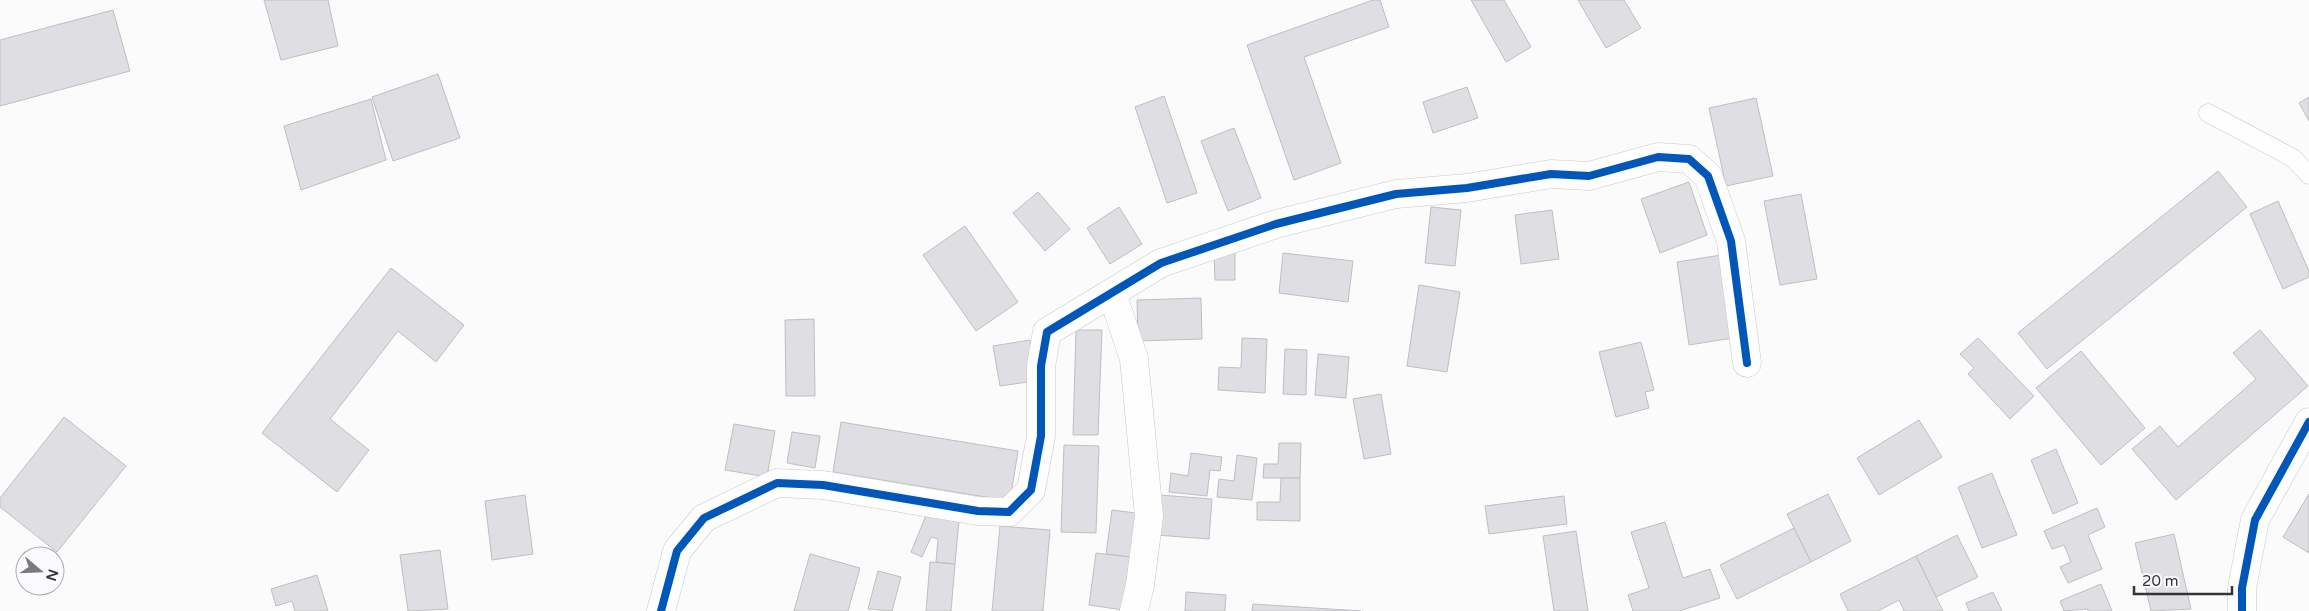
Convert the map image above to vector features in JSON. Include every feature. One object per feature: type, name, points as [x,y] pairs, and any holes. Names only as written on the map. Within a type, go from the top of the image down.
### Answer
[{"type":"street","points":[[661,611],[677,551],[704,518],[777,484],[823,485],[978,511],[1009,512],[1031,490],[1041,436],[1041,366],[1047,332],[1161,263],[1276,224],[1396,194],[1467,188],[1551,174],[1589,176],[1658,156],[1689,158],[1708,176],[1731,241],[1747,363]]},
{"type":"street","points":[[1112,293],[1134,359],[1149,516],[1140,585],[1134,611]]},
{"type":"street","points":[[2242,611],[2242,588],[2255,520],[2309,422]]},
{"type":"lane","points":[[2208,113],[2293,158],[2309,175]]},
{"type":"building","points":[[264,0],[328,0],[338,46],[281,60]]},
{"type":"building","points":[[1373,0],[1380,0],[1389,27],[1304,57],[1341,163],[1294,180],[1247,45]]},
{"type":"building","points":[[1471,0],[1504,0],[1531,47],[1506,62]]},
{"type":"building","points":[[1578,0],[1624,0],[1641,28],[1606,48]]},
{"type":"building","points":[[113,10],[130,71],[0,106],[0,40]]},
{"type":"building","points":[[438,74],[460,138],[393,161],[372,97]]},
{"type":"building","points":[[1467,87],[1478,118],[1433,133],[1423,102]]},
{"type":"building","points":[[1164,96],[1197,193],[1167,203],[1135,107]]},
{"type":"building","points":[[2309,97],[2309,121],[2299,103]]},
{"type":"building","points":[[1756,98],[1773,176],[1726,186],[1709,108]]},
{"type":"building","points":[[371,99],[386,160],[301,190],[284,126]]},
{"type":"building","points":[[1234,128],[1261,198],[1228,211],[1201,141]]},
{"type":"building","points":[[2218,171],[2247,207],[2047,369],[2018,333]]},
{"type":"building","points":[[1689,182],[1707,235],[1660,253],[1641,199]]},
{"type":"building","points":[[1038,192],[1070,229],[1045,251],[1013,213]]},
{"type":"building","points":[[1801,194],[1817,279],[1780,285],[1764,201]]},
{"type":"building","points":[[2278,201],[2309,271],[2309,277],[2283,289],[2250,214]]},
{"type":"building","points":[[1119,207],[1142,244],[1110,264],[1087,228]]},
{"type":"building","points":[[1431,207],[1461,210],[1455,266],[1425,263]]},
{"type":"building","points":[[1552,210],[1559,259],[1521,264],[1515,215]]},
{"type":"building","points":[[965,226],[1018,302],[976,331],[923,255]]},
{"type":"building","points":[[1235,252],[1235,280],[1215,280],[1214,253]]},
{"type":"building","points":[[1283,253],[1353,261],[1348,302],[1279,293]]},
{"type":"building","points":[[1721,255],[1733,338],[1689,345],[1677,262]]},
{"type":"building","points":[[391,268],[464,325],[436,362],[398,331],[330,419],[369,450],[337,492],[262,433]]},
{"type":"building","points":[[1419,285],[1460,292],[1447,372],[1407,366]]},
{"type":"building","points":[[1201,298],[1202,339],[1138,341],[1137,300]]},
{"type":"building","points":[[814,319],[815,396],[786,396],[785,320]]},
{"type":"building","points":[[1076,330],[1102,330],[1098,435],[1073,435]]},
{"type":"building","points":[[2260,330],[2308,386],[2176,500],[2132,449],[2160,426],[2178,447],[2256,379],[2233,353]]},
{"type":"building","points":[[1242,338],[1267,339],[1265,393],[1218,390],[1219,367],[1241,368]]},
{"type":"building","points":[[1978,338],[2034,396],[2010,419],[1968,374],[1974,368],[1960,354]]},
{"type":"building","points":[[1030,340],[1035,381],[1000,386],[993,346]]},
{"type":"building","points":[[1641,342],[1654,390],[1645,392],[1649,408],[1616,417],[1599,352]]},
{"type":"building","points":[[1285,349],[1307,350],[1306,395],[1283,394]]},
{"type":"building","points":[[2081,351],[2145,428],[2101,465],[2036,388]]},
{"type":"building","points":[[1318,354],[1349,357],[1346,398],[1315,395]]},
{"type":"building","points":[[1381,394],[1391,454],[1364,459],[1353,399]]},
{"type":"building","points":[[64,417],[126,466],[62,546],[49,546],[0,507],[0,498]]},
{"type":"building","points":[[1919,420],[1942,457],[1879,495],[1857,458]]},
{"type":"building","points":[[841,422],[1018,451],[1010,501],[833,472]]},
{"type":"building","points":[[734,424],[775,431],[767,477],[725,470]]},
{"type":"building","points":[[792,432],[820,436],[815,468],[787,463]]},
{"type":"building","points":[[1279,443],[1301,443],[1300,478],[1263,478],[1264,464],[1278,464]]},
{"type":"building","points":[[1064,445],[1099,446],[1096,533],[1061,532]]},
{"type":"building","points":[[2056,449],[2078,503],[2053,514],[2031,460]]},
{"type":"building","points":[[1191,453],[1222,457],[1220,471],[1210,470],[1207,496],[1169,492],[1171,473],[1188,476]]},
{"type":"building","points":[[1237,455],[1257,458],[1252,500],[1217,497],[1219,479],[1234,481]]},
{"type":"building","points":[[1992,473],[2017,535],[1982,548],[1958,487]]},
{"type":"building","points":[[1281,478],[1300,478],[1300,521],[1257,520],[1257,502],[1280,502]]},
{"type":"building","points":[[1828,494],[1851,541],[1811,562],[1787,514]]},
{"type":"building","points":[[2309,494],[2309,553],[2283,537]]},
{"type":"building","points":[[525,495],[533,554],[492,560],[485,501]]},
{"type":"building","points":[[1159,495],[1212,499],[1209,539],[1156,535]]},
{"type":"building","points":[[1564,496],[1567,524],[1489,534],[1485,506]]},
{"type":"building","points":[[2097,508],[2105,527],[2088,535],[2102,569],[2068,583],[2060,567],[2071,562],[2064,545],[2052,549],[2044,531]]},
{"type":"building","points":[[1112,510],[1136,513],[1130,557],[1106,554]]},
{"type":"building","points":[[927,513],[959,520],[955,564],[936,562],[938,539],[931,537],[922,557],[911,552]]},
{"type":"building","points":[[1665,522],[1683,578],[1710,569],[1720,598],[1679,611],[1633,611],[1628,595],[1649,588],[1631,532]]},
{"type":"building","points":[[1000,526],[1050,530],[1043,611],[992,611]]},
{"type":"building","points":[[1794,528],[1811,562],[1737,599],[1720,565]]},
{"type":"building","points":[[1576,531],[1588,611],[1554,611],[1543,536]]},
{"type":"building","points":[[2174,534],[2191,609],[2151,611],[2135,543]]},
{"type":"building","points":[[1957,535],[1978,577],[1936,597],[1916,556]]},
{"type":"building","points":[[440,550],[448,609],[408,611],[400,555]]},
{"type":"building","points":[[1096,553],[1130,557],[1123,610],[1089,605]]},
{"type":"building","points":[[810,554],[860,568],[848,611],[794,611]]},
{"type":"building","points":[[1916,556],[1943,611],[1904,611],[1899,600],[1878,611],[1848,611],[1840,594]]},
{"type":"building","points":[[930,562],[955,564],[951,611],[926,611]]},
{"type":"building","points":[[878,571],[901,577],[892,611],[868,609]]},
{"type":"building","points":[[317,575],[328,611],[295,611],[292,601],[276,606],[271,589]]},
{"type":"building","points":[[2101,584],[2112,611],[2088,611],[2087,609],[2064,611],[2060,601]]},
{"type":"building","points":[[1186,592],[1226,595],[1225,611],[1185,611]]},
{"type":"building","points":[[1993,592],[2002,611],[1969,611],[1966,603]]},
{"type":"building","points":[[1253,604],[1361,611],[1252,611]]},
{"type":"cycle path","points":[[661,611],[677,551],[704,518],[777,483],[823,485],[978,511],[1009,512],[1031,490],[1041,436],[1041,366],[1047,332],[1161,263],[1276,224],[1396,194],[1467,188],[1551,174],[1589,176],[1658,157],[1689,159],[1708,176],[1731,241],[1747,363]]},
{"type":"cycle path","points":[[2242,611],[2242,588],[2255,520],[2309,422]]}]
